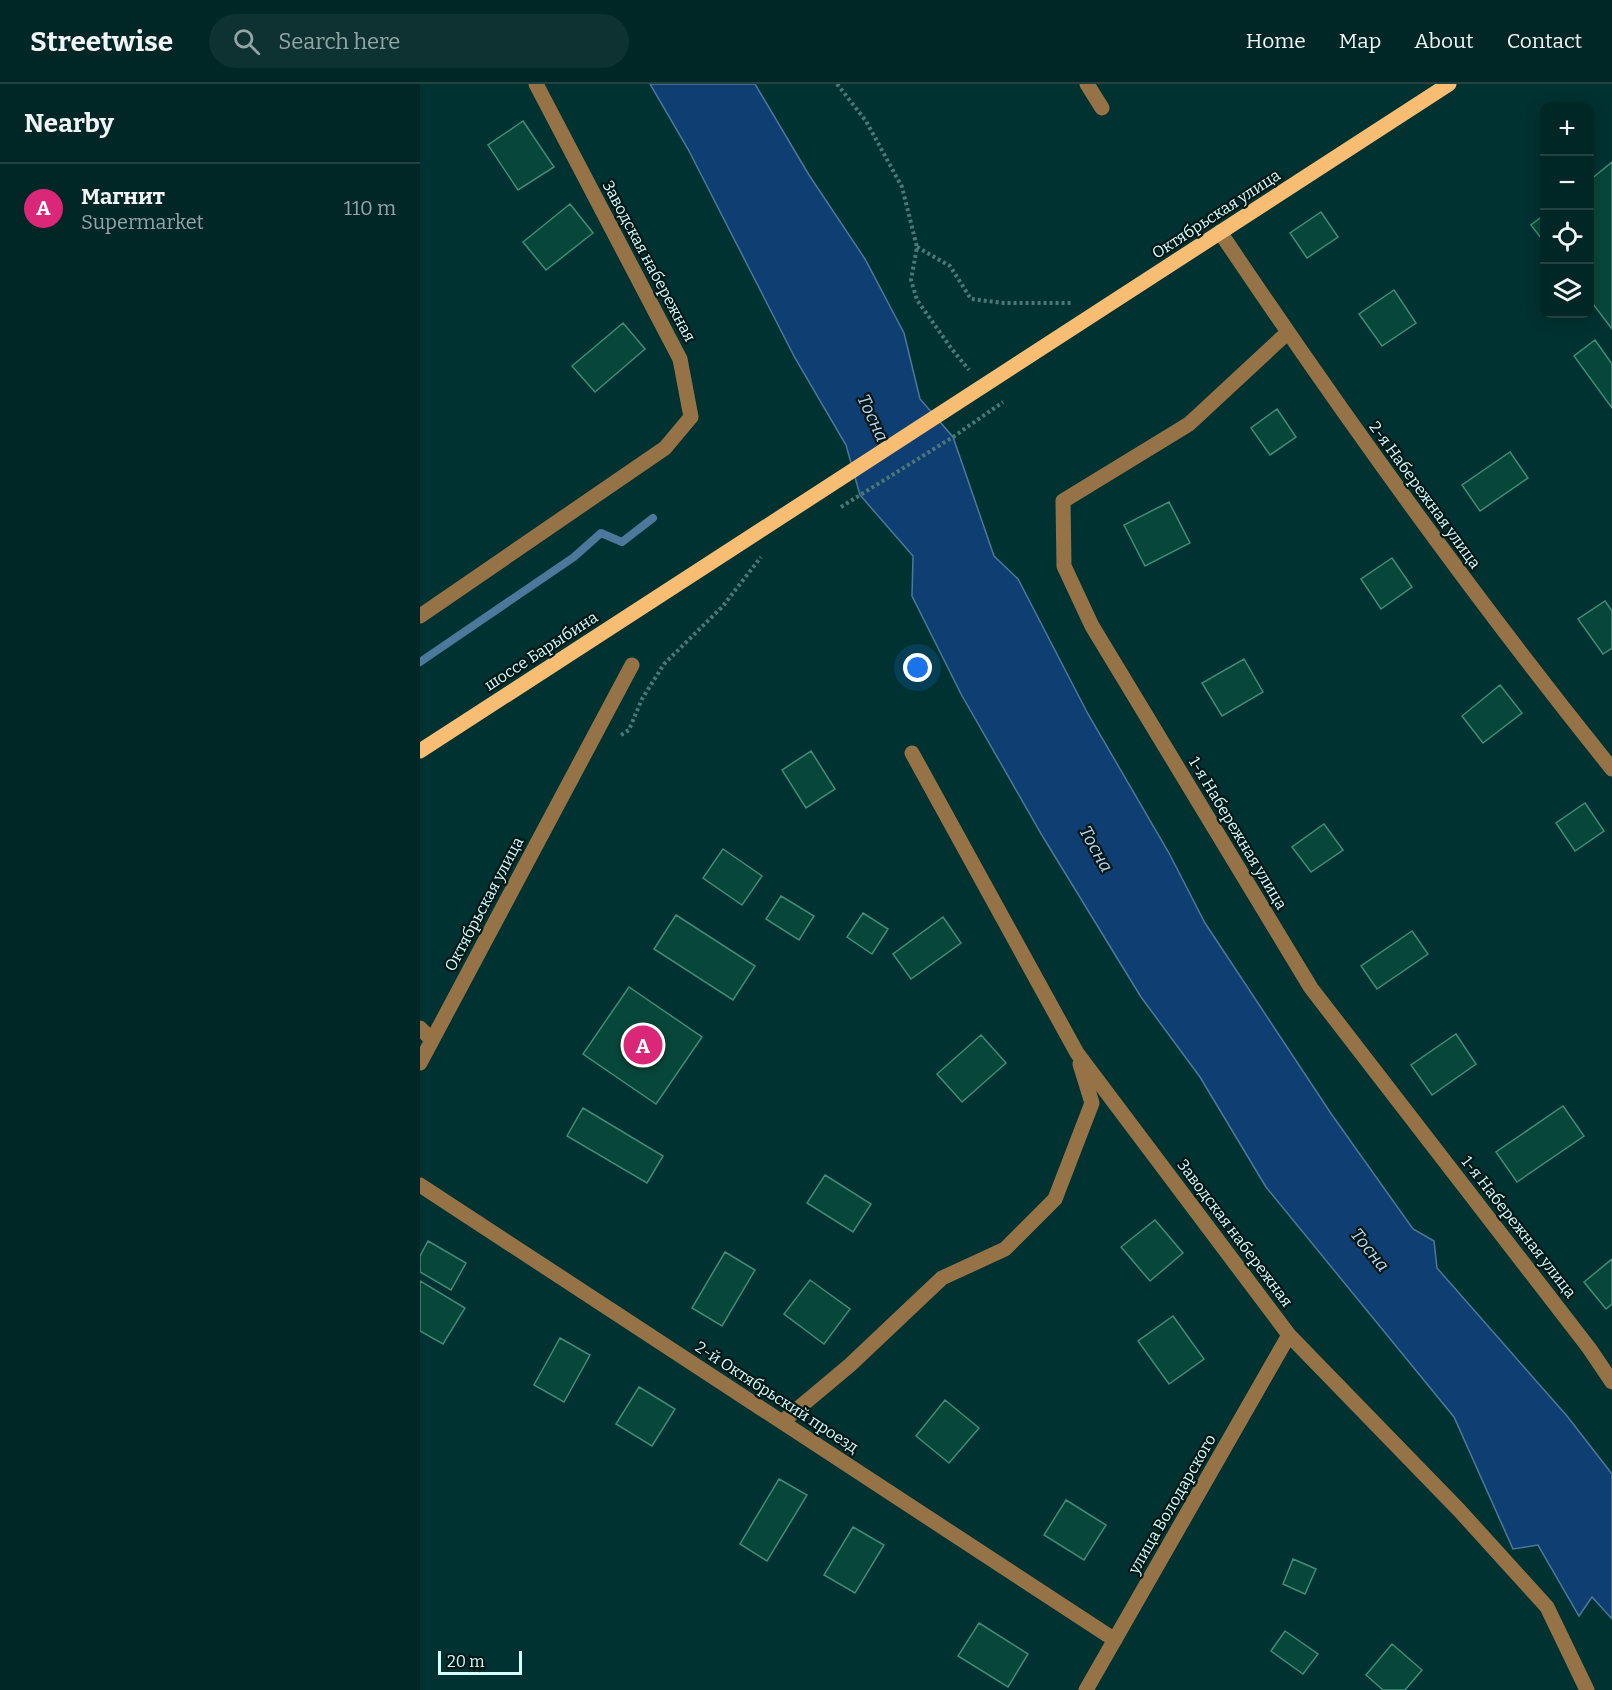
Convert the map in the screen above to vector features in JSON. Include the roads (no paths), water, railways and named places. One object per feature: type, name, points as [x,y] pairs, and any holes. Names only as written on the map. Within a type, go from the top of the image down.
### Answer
[{"type":"main road","name":"Октябрьская улица","points":[[1002,374],[1449,84]]},
{"type":"main road","name":"шоссе Барыбина","points":[[420,751],[1002,374]]},
{"type":"street","name":"Заводская набережная","points":[[420,616],[665,448],[691,417],[680,358],[536,84]]},
{"type":"street","points":[[1087,84],[1102,108]]},
{"type":"street","name":"2-я Набережная улица","points":[[1220,232],[1287,333],[1440,547],[1525,661],[1612,769]]},
{"type":"street","name":"1-я Набережная улица","points":[[1287,333],[1189,424],[1063,501],[1064,566],[1092,626],[1311,988],[1589,1348],[1612,1382]]},
{"type":"street","name":"Октябрьская улица","points":[[420,1063],[632,665]]},
{"type":"street","name":"Заводская набережная","points":[[912,753],[1077,1053],[1289,1335],[1459,1510],[1547,1607],[1587,1690]]},
{"type":"street","points":[[420,1028],[432,1040]]},
{"type":"street","points":[[782,1422],[850,1365],[942,1278],[1005,1249],[1055,1199],[1092,1104],[1077,1053]]},
{"type":"street","name":"2-й Октябрьский проезд","points":[[420,1185],[1115,1640]]},
{"type":"street","name":"улица Володарского","points":[[1086,1690],[1289,1335]]},
{"type":"water","name":"Тосна","points":[[650,84],[755,84],[809,175],[865,259],[904,333],[920,399],[953,437],[994,556],[1018,579],[1088,714],[1169,853],[1205,923],[1332,1115],[1413,1229],[1434,1241],[1437,1268],[1567,1416],[1612,1474],[1612,1619],[1592,1597],[1579,1616],[1538,1545],[1513,1549],[1454,1417],[1266,1187],[1200,1077],[1141,997],[1043,837],[961,694],[912,596],[913,556],[860,495],[846,445],[795,358],[688,149]]},
{"type":"waterway","points":[[420,662],[574,557],[601,533],[622,542],[653,518]]},
{"type":"place","name":"Магнит","points":[[643,1045]]}]
